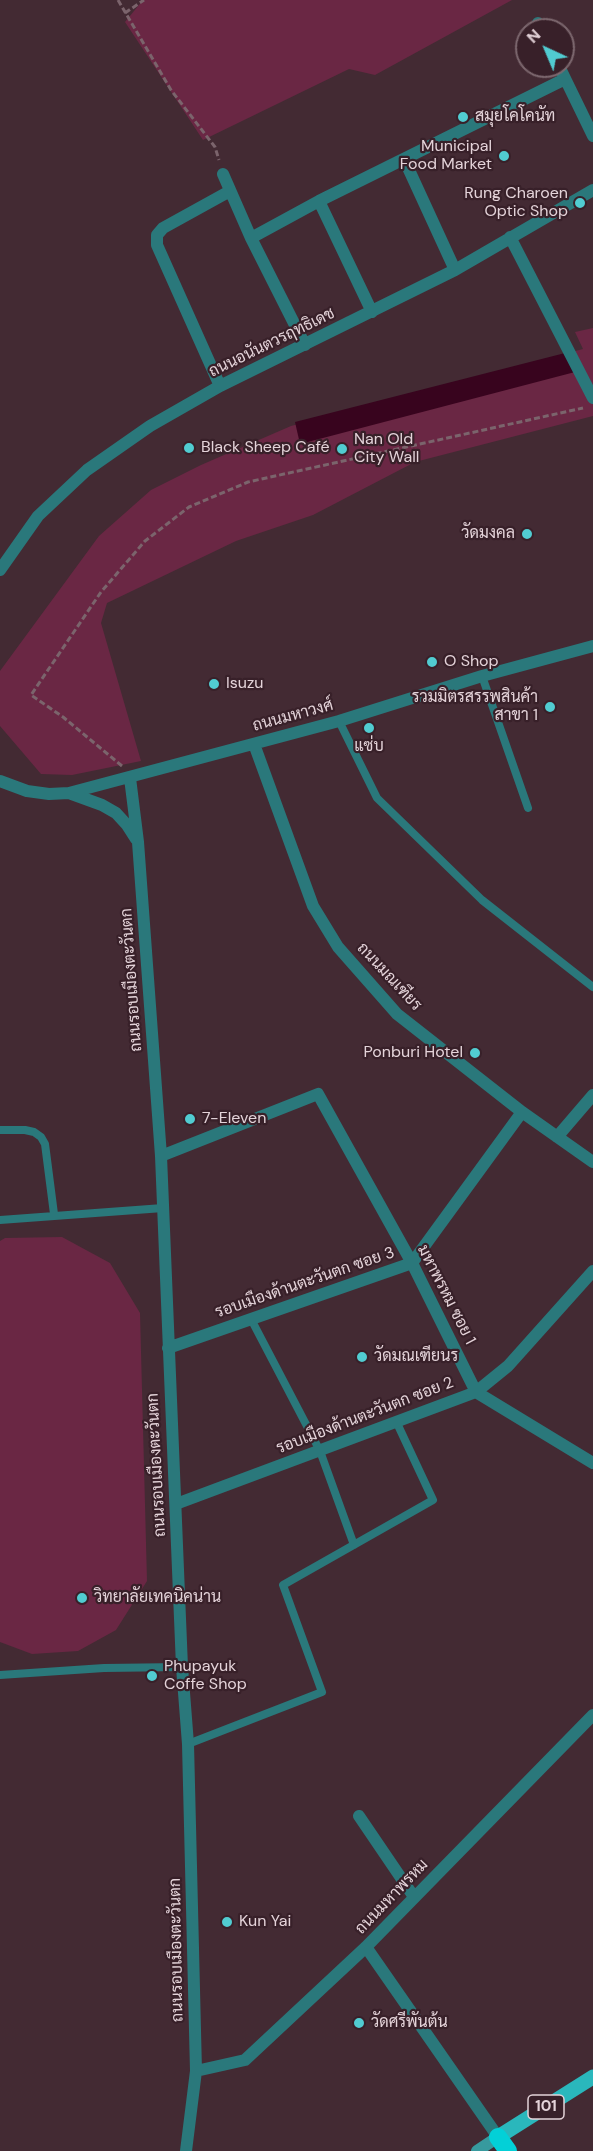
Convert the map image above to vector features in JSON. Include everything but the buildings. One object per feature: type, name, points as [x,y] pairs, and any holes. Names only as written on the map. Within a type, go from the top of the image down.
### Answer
[{"type":"main road","name":"101","points":[[503,2144],[593,2077]]},
{"type":"main road","points":[[477,2151],[503,2144]]},
{"type":"street","points":[[251,238],[319,201],[565,79],[593,136]]},
{"type":"street","points":[[404,159],[455,270]]},
{"type":"street","points":[[223,174],[251,238],[305,345]]},
{"type":"street","name":"ถนนอนันตวรฤทธิเดช","points":[[0,570],[38,516],[87,470],[150,426],[220,386],[455,270],[593,190]]},
{"type":"street","points":[[220,386],[157,245],[157,235],[163,228],[230,191]]},
{"type":"street","points":[[319,201],[372,312]]},
{"type":"street","points":[[510,237],[593,398]]},
{"type":"street","name":"ถนนมหาวงศ์","points":[[0,781],[27,792],[69,793],[339,721],[482,676],[593,646]]},
{"type":"street","name":"ถนนมณเฑียร","points":[[254,744],[313,906],[338,946],[397,1014],[522,1112],[593,1162]]},
{"type":"street","name":"ถนนรอบเมืองตะวันตก","points":[[130,778],[138,842],[161,1156],[182,1667],[188,1744],[196,2071],[186,2151]]},
{"type":"street","points":[[69,793],[102,805],[116,813],[138,842]]},
{"type":"street","name":"มหาพรหม ซอย 1","points":[[161,1156],[318,1094],[412,1263],[476,1392]]},
{"type":"street","points":[[557,1137],[593,1095]]},
{"type":"street","name":"รอบเมืองด้านตะวันตก ซอย 3","points":[[168,1348],[412,1263],[522,1112]]},
{"type":"street","name":"รอบเมืองด้านตะวันตก ซอย 2","points":[[176,1504],[476,1392],[508,1366],[593,1271]]},
{"type":"street","points":[[476,1392],[593,1463]]},
{"type":"street","name":"ถนนมหาพรหม","points":[[196,2071],[245,2060],[366,1947],[593,1715]]},
{"type":"street","points":[[359,1816],[414,1897]]},
{"type":"street","points":[[366,1947],[503,2144]]},
{"type":"lane","points":[[482,676],[528,808]]},
{"type":"lane","points":[[339,721],[377,798],[482,900],[593,987]]},
{"type":"lane","points":[[0,1130],[25,1130],[41,1137],[45,1144],[54,1214]]},
{"type":"lane","points":[[0,1220],[54,1214],[163,1208]]},
{"type":"lane","points":[[251,1319],[320,1451],[354,1545]]},
{"type":"lane","points":[[188,1744],[322,1692],[283,1585],[433,1500],[396,1421]]},
{"type":"lane","points":[[0,1675],[104,1668],[182,1667]]},
{"type":"path","points":[[118,0],[171,90],[215,147],[223,174]]},
{"type":"path","points":[[125,13],[144,0]]},
{"type":"path","points":[[130,778],[120,762],[31,695],[101,592],[145,541],[189,507],[248,482],[593,406]]},
{"type":"shaded area","points":[[143,0],[512,0],[375,75],[349,69],[203,140],[125,22]]},
{"type":"shaded area","points":[[593,328],[593,416],[415,462],[313,515],[236,541],[107,603],[101,623],[141,761],[72,775],[41,774],[0,726],[0,671],[99,536],[151,490],[201,465],[291,426],[583,349],[575,332]]},
{"type":"shaded area","points":[[569,352],[575,372],[300,444],[295,422]]},
{"type":"shaded area","points":[[62,1237],[110,1263],[140,1313],[147,1581],[116,1630],[78,1651],[32,1654],[0,1642],[0,1241],[5,1238]]},
{"type":"place","name":"สมุยโคโคนัท","points":[[463,117]]},
{"type":"place","name":"Municipal Food Market","points":[[504,156]]},
{"type":"place","name":"Rung Charoen Optic Shop","points":[[580,203]]},
{"type":"place","name":"Black Sheep Café","points":[[189,448]]},
{"type":"place","name":"Nan Old City Wall","points":[[342,449]]},
{"type":"place","name":"วัดมงคล","points":[[527,534]]},
{"type":"place","name":"O Shop","points":[[432,662]]},
{"type":"place","name":"Isuzu","points":[[214,684]]},
{"type":"place","name":"รวมมิตรสรรพสินค้า สาขา 1","points":[[550,707]]},
{"type":"place","name":"แซ่บ","points":[[369,728]]},
{"type":"place","name":"Ponburi Hotel","points":[[475,1053]]},
{"type":"place","name":"7-Eleven","points":[[190,1119]]},
{"type":"place","name":"วัดมณเฑียนร","points":[[362,1357]]},
{"type":"place","name":"วิทยาลัยเทคนิคน่าน","points":[[82,1598]]},
{"type":"place","name":"Phupayuk Coffe Shop","points":[[152,1676]]},
{"type":"place","name":"Kun Yai","points":[[227,1922]]},
{"type":"place","name":"วัดศรีพันต้น","points":[[359,2023]]}]
